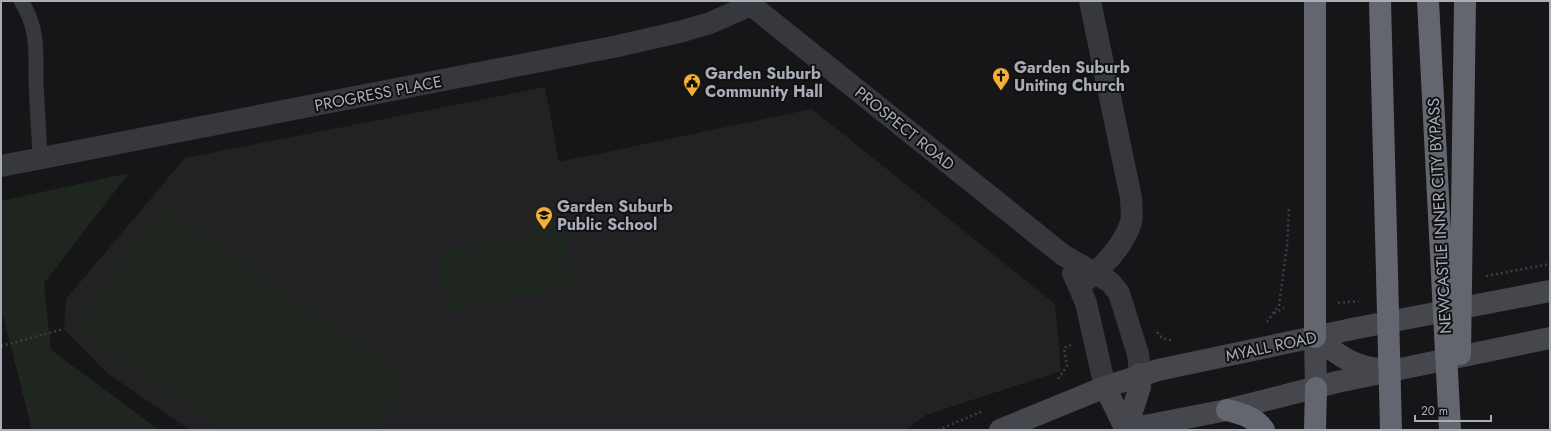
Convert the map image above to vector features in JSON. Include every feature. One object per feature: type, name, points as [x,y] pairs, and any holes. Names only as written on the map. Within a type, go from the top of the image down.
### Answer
[{"type":"highway","points":[[1315,1],[1315,337]]},
{"type":"highway","points":[[1380,1],[1391,430]]},
{"type":"highway","name":"NEWCASTLE INNER CITY BYPASS","points":[[1428,1],[1450,430]]},
{"type":"highway","points":[[1459,430],[1465,1]]},
{"type":"highway","points":[[1315,430],[1316,388]]},
{"type":"highway","points":[[1227,410],[1248,415],[1264,430]]},
{"type":"main road","name":"MYALL ROAD","points":[[1000,430],[1140,374],[1357,328],[1550,291]]},
{"type":"main road","points":[[1315,337],[1359,372]]},
{"type":"main road","points":[[1315,337],[1316,388]]},
{"type":"main road","points":[[1125,430],[1227,410],[1316,388],[1359,372],[1394,370],[1494,348],[1550,338]]},
{"type":"main road","points":[[1125,430],[1138,392],[1140,374]]},
{"type":"main road","points":[[1105,387],[1125,430]]},
{"type":"street","points":[[1090,1],[1132,198],[1131,221],[1123,241],[1088,280],[1086,303],[1105,387]]},
{"type":"street","name":"PROGRESS PLACE","points":[[1,166],[618,46],[683,31],[710,23],[748,3]]},
{"type":"street","name":"PROSPECT ROAD","points":[[748,3],[1063,255],[1088,280],[1110,282],[1120,293],[1128,326],[1138,354],[1140,374]]},
{"type":"lane","points":[[21,1],[33,28],[37,48],[36,80],[40,158]]},
{"type":"path","points":[[1265,324],[1279,305],[1287,246],[1289,206]]},
{"type":"path","points":[[1491,275],[1550,264]]},
{"type":"path","points":[[1338,302],[1356,301]]},
{"type":"path","points":[[1273,314],[1284,308]]},
{"type":"path","points":[[1128,326],[1149,330],[1154,329],[1162,338],[1178,342]]},
{"type":"path","points":[[1,346],[64,329]]},
{"type":"path","points":[[1053,382],[1059,378],[1067,366],[1064,348],[1094,337]]},
{"type":"path","points":[[938,430],[987,410]]},
{"type":"shaded area","name":"Garden Suburb Public School","points":[[545,87],[559,162],[812,109],[1055,304],[1061,371],[926,415],[905,430],[190,430],[107,373],[64,329],[66,299],[185,158]]},
{"type":"shaded area","points":[[129,173],[44,283],[51,350],[159,430],[32,430],[1,308],[1,201]]},
{"type":"shaded area","points":[[162,206],[410,378],[378,430],[221,430],[73,327]]},
{"type":"shaded area","points":[[562,225],[575,285],[448,312],[435,252]]},
{"type":"place","name":"Garden Suburb Uniting Church","points":[[1001,91]]},
{"type":"place","name":"Garden Suburb Community Hall","points":[[692,97]]},
{"type":"place","name":"Garden Suburb Public School","points":[[544,230]]}]
